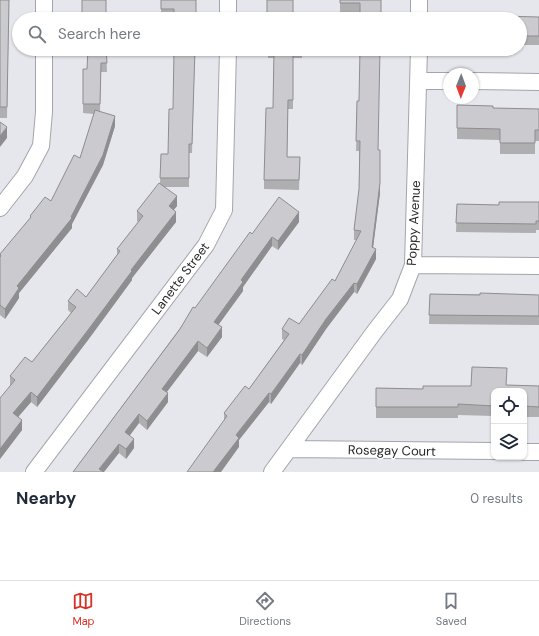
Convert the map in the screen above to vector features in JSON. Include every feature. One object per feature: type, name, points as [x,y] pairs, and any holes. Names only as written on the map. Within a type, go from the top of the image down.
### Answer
[{"type":"street","points":[[44,0],[44,12]]},
{"type":"street","points":[[228,0],[228,12]]},
{"type":"street","points":[[419,0],[419,12]]},
{"type":"street","points":[[0,208],[25,176],[41,146],[44,112],[44,56]]},
{"type":"street","name":"Lanette Street","points":[[34,472],[206,245],[224,210],[228,56]]},
{"type":"street","name":"Poppy Avenue","points":[[272,472],[374,331],[400,299],[413,265],[419,56]]},
{"type":"street","points":[[419,81],[443,81]]},
{"type":"street","points":[[479,81],[539,82]]},
{"type":"street","points":[[413,265],[539,266]]},
{"type":"street","name":"Rosegay Court","points":[[290,449],[491,451]]},
{"type":"street","points":[[527,452],[539,452]]},
{"type":"building","points":[[0,0],[9,0],[7,107],[0,107]]},
{"type":"building","points":[[82,0],[106,0],[106,12],[82,12]]},
{"type":"building","points":[[161,0],[196,0],[196,12],[174,12],[174,9],[161,9]]},
{"type":"building","points":[[267,0],[293,0],[293,12],[267,12]]},
{"type":"building","points":[[340,0],[381,0],[381,12],[360,12],[360,3],[340,3]]},
{"type":"building","points":[[527,17],[539,17],[539,36],[527,36]]},
{"type":"building","points":[[88,56],[106,56],[107,63],[101,63],[100,104],[83,104],[83,69],[87,69]]},
{"type":"building","points":[[174,56],[195,56],[192,144],[189,144],[189,178],[160,178],[161,154],[168,154],[169,109],[173,109]]},
{"type":"building","points":[[274,56],[293,56],[293,100],[288,100],[287,157],[300,157],[299,180],[264,180],[266,108],[273,108]]},
{"type":"building","points":[[360,56],[380,56],[378,150],[380,150],[380,183],[372,247],[376,249],[357,284],[354,283],[326,319],[302,355],[300,354],[271,394],[269,393],[236,435],[239,438],[213,472],[187,472],[227,416],[224,413],[245,386],[249,389],[289,334],[282,329],[289,318],[299,324],[332,279],[335,281],[361,231],[354,230],[359,189],[360,141],[356,141],[357,101],[359,101]]},
{"type":"building","points":[[457,105],[493,106],[493,108],[539,109],[539,130],[535,130],[535,143],[500,143],[500,129],[457,128]]},
{"type":"building","points":[[95,110],[115,116],[103,155],[71,217],[72,218],[17,286],[19,288],[5,309],[0,305],[0,254],[31,217],[30,216],[45,197],[51,201],[74,155],[80,158]]},
{"type":"building","points":[[0,122],[7,127],[0,136]]},
{"type":"building","points":[[159,183],[177,196],[169,206],[176,212],[37,397],[31,392],[13,413],[22,420],[0,449],[0,398],[15,380],[10,376],[25,357],[32,362],[76,307],[68,301],[77,289],[86,297],[120,251],[117,249],[143,216],[137,211]]},
{"type":"building","points":[[279,197],[299,212],[278,241],[272,237],[241,280],[243,282],[214,322],[222,327],[207,348],[198,341],[162,389],[168,393],[147,421],[139,414],[125,432],[134,439],[126,449],[119,444],[99,469],[104,472],[73,472],[180,329],[193,307],[195,308],[250,232],[252,234]]},
{"type":"building","points":[[499,202],[539,202],[539,221],[536,221],[536,224],[456,223],[457,204],[499,205]]},
{"type":"building","points":[[480,293],[539,295],[539,316],[429,315],[430,294],[480,295]]},
{"type":"building","points":[[472,367],[507,368],[506,385],[539,386],[539,407],[527,406],[527,388],[491,388],[491,406],[458,404],[458,407],[376,407],[376,388],[423,389],[423,386],[471,386]]}]
